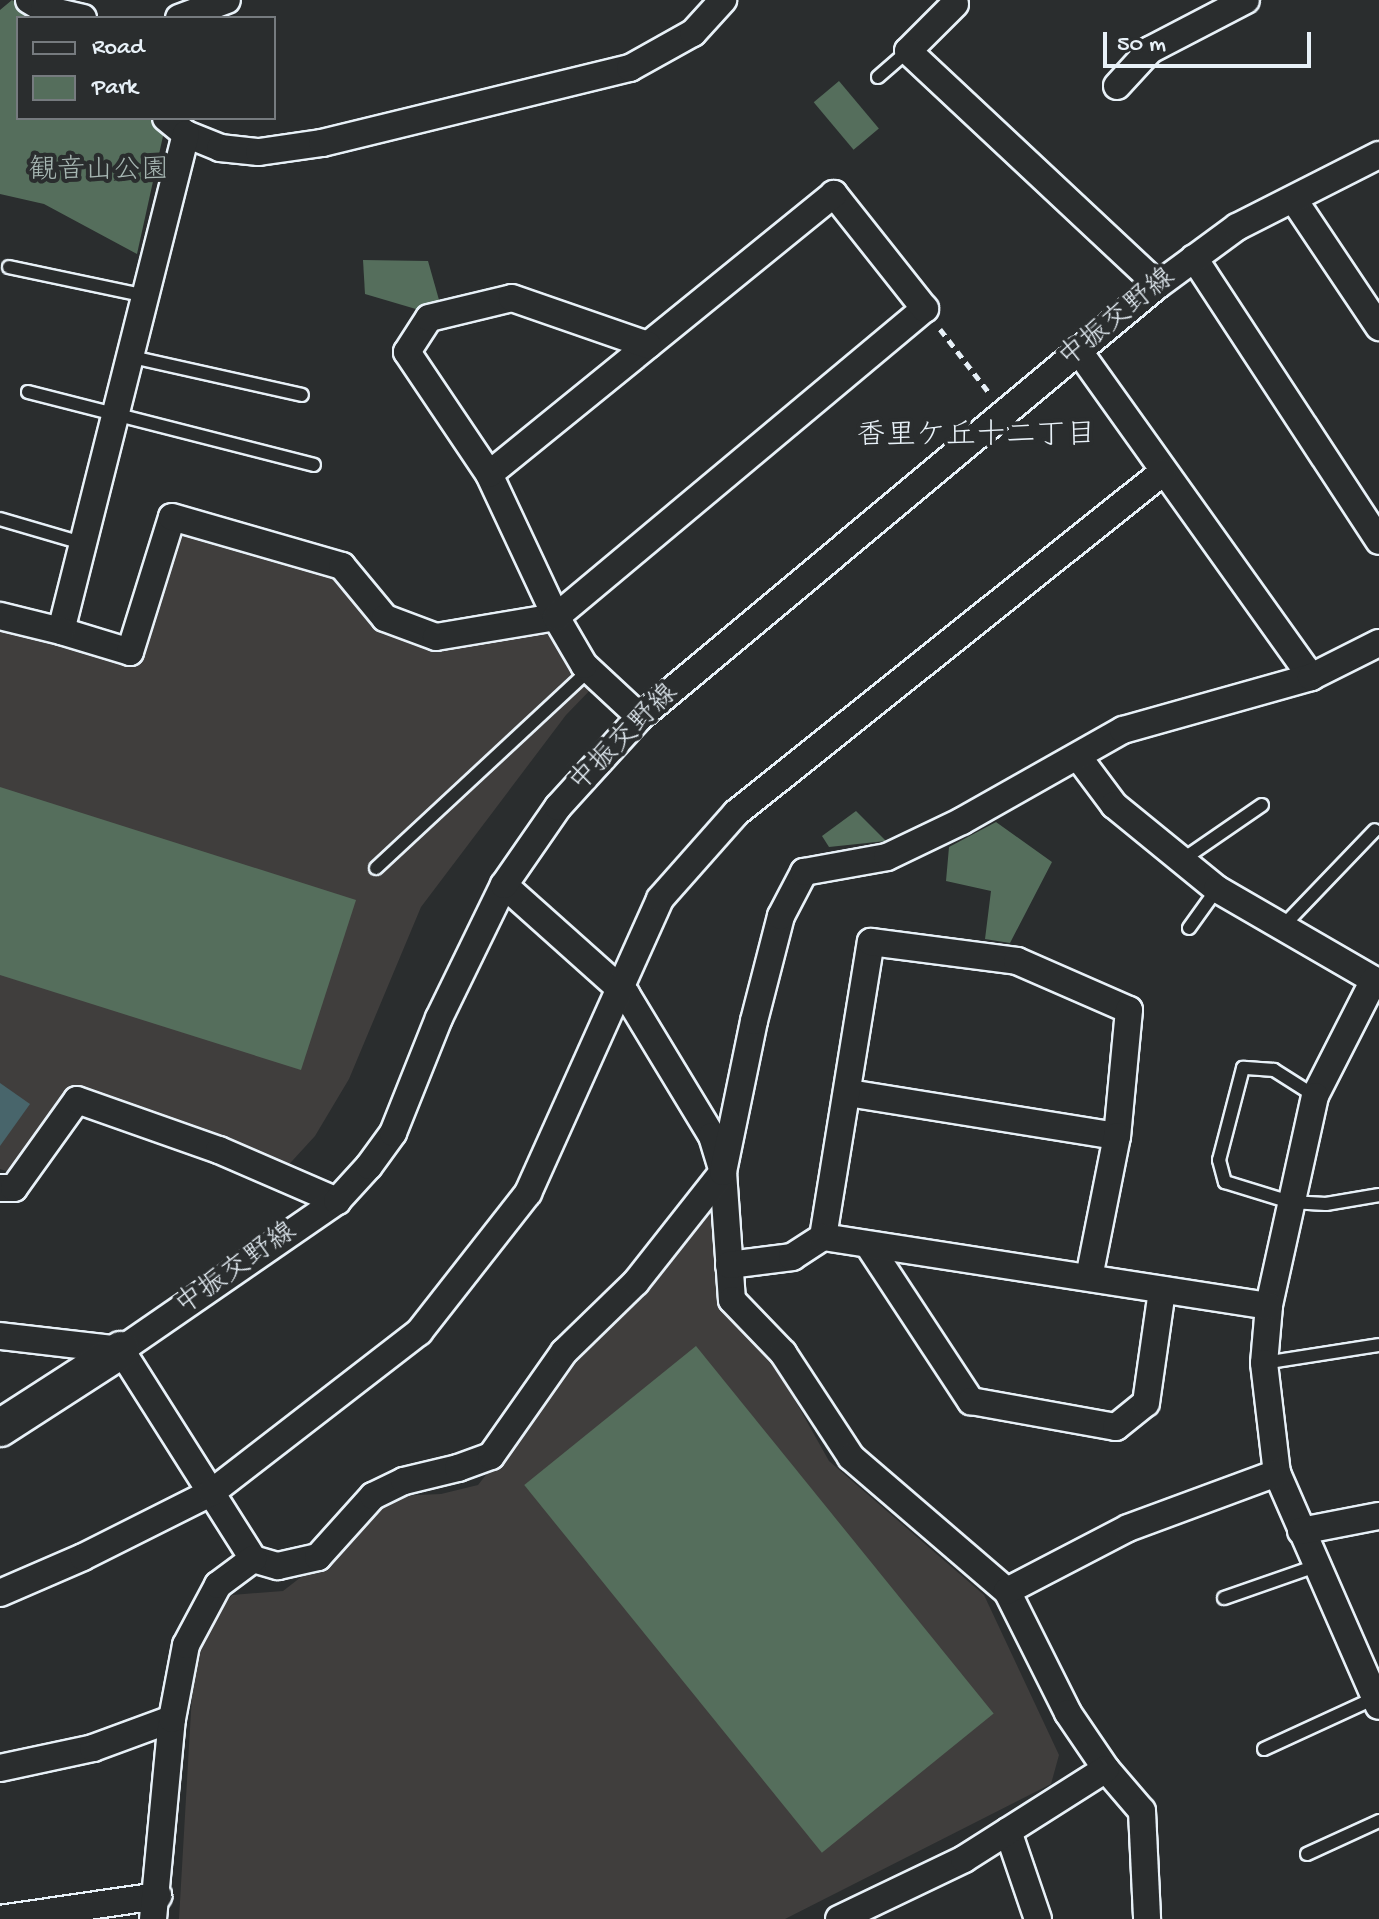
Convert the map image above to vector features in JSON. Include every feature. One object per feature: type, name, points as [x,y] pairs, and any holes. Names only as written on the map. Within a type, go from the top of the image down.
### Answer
[{"type":"street","points":[[29,0],[44,9],[74,16]]},
{"type":"street","points":[[184,16],[227,0]]},
{"type":"street","points":[[61,631],[86,544],[147,296],[176,126],[220,148],[259,152],[322,143],[630,68],[693,33],[723,0]]},
{"type":"street","points":[[1117,86],[1150,50],[1246,0]]},
{"type":"street","points":[[955,4],[908,51],[1158,285]]},
{"type":"street","name":"中振交野線","points":[[0,1428],[121,1350],[337,1201],[393,1133],[439,1018],[504,885],[558,807],[640,717],[1158,285],[1237,227],[1379,155]]},
{"type":"street","points":[[0,616],[130,652],[172,517],[342,566],[385,618],[436,637],[556,617],[925,309],[834,194],[489,474]]},
{"type":"street","points":[[1294,200],[1379,327]]},
{"type":"street","points":[[1194,258],[1379,541]]},
{"type":"street","points":[[640,717],[589,670],[556,617],[489,474],[407,352],[429,318],[512,298],[648,345]]},
{"type":"street","points":[[1078,350],[1311,677]]},
{"type":"street","points":[[0,1593],[83,1557],[212,1492],[419,1332],[528,1193],[586,1069],[617,987],[660,899],[736,813],[1163,472]]},
{"type":"street","points":[[0,1336],[121,1350],[253,1559],[278,1566],[318,1557],[373,1496],[404,1481],[458,1468],[491,1456],[564,1352],[636,1282],[723,1172],[754,1021],[781,916],[804,872],[887,857],[1079,758],[1123,730],[1311,677],[1379,643]]},
{"type":"street","points":[[1079,758],[1114,805],[1217,889],[1375,976],[1315,1096],[1269,1306],[1264,1363],[1277,1473],[1377,1702]]},
{"type":"street","points":[[504,885],[626,994],[712,1136],[723,1172],[732,1300],[783,1353],[851,1457],[1007,1591],[1068,1713],[1106,1769],[1142,1811],[1147,1919]]},
{"type":"street","points":[[823,1237],[871,942],[1017,961],[1129,1010],[1117,1136],[1089,1277]]},
{"type":"street","points":[[848,1093],[1117,1136]]},
{"type":"street","points":[[7,1180],[77,1100],[219,1150],[337,1201]]},
{"type":"street","points":[[729,1265],[792,1257],[823,1237],[1269,1306]]},
{"type":"street","points":[[869,1246],[971,1401],[1116,1427],[1146,1403],[1162,1290]]},
{"type":"street","points":[[1007,1591],[1128,1528],[1277,1473]]},
{"type":"street","points":[[1301,1531],[1379,1516]]},
{"type":"street","points":[[0,1919],[156,1908],[172,1719],[186,1645],[218,1585],[253,1559]]},
{"type":"street","points":[[0,1768],[93,1748],[172,1719]]},
{"type":"street","points":[[839,1919],[964,1859],[1106,1769]]},
{"type":"street","points":[[1008,1831],[1038,1919]]},
{"type":"lane","points":[[878,77],[908,51]]},
{"type":"lane","points":[[9,267],[147,296]]},
{"type":"lane","points":[[132,357],[302,395]]},
{"type":"lane","points":[[28,392],[314,465]]},
{"type":"lane","points":[[0,519],[86,544]]},
{"type":"lane","points":[[376,868],[589,670]]},
{"type":"lane","points":[[1182,861],[1262,805]]},
{"type":"lane","points":[[1282,927],[1375,830]]},
{"type":"lane","points":[[1189,928],[1217,889]]},
{"type":"lane","points":[[1315,1096],[1274,1070],[1243,1068],[1219,1160],[1225,1182],[1290,1202],[1326,1204],[1379,1195]]},
{"type":"lane","points":[[1264,1363],[1379,1345]]},
{"type":"lane","points":[[1224,1598],[1316,1566]]},
{"type":"lane","points":[[1264,1749],[1377,1702]]},
{"type":"lane","points":[[1307,1854],[1379,1821]]},
{"type":"path","points":[[925,309],[1004,412]]},
{"type":"shaded area","points":[[176,525],[339,572],[381,624],[555,624],[597,683],[566,715],[421,907],[349,1079],[315,1136],[282,1172],[76,1095],[18,1175],[0,1169],[0,629],[134,661]]},
{"type":"shaded area","points":[[710,1209],[718,1302],[774,1363],[829,1461],[984,1595],[1059,1755],[1051,1784],[785,1919],[179,1919],[195,1642],[232,1595],[283,1591],[345,1543],[394,1496],[441,1494],[478,1485],[552,1391]]},
{"type":"green space","name":"観音山公園","points":[[12,0],[37,16],[16,16],[16,120],[157,120],[165,127],[137,254],[44,204],[0,194],[0,10]]},
{"type":"green space","points":[[839,81],[879,128],[854,150],[814,102]]},
{"type":"green space","points":[[363,260],[428,261],[441,307],[426,312],[365,294]]},
{"type":"green space","points":[[0,787],[356,900],[301,1070],[0,975]]},
{"type":"green space","points":[[856,811],[886,841],[829,847],[822,836]]},
{"type":"green space","points":[[996,822],[1052,862],[1010,943],[985,939],[991,891],[946,881],[949,847]]},
{"type":"green space","points":[[696,1346],[994,1714],[822,1853],[524,1485]]},
{"type":"water","points":[[0,1083],[30,1104],[0,1146]]},
{"type":"district","name":"香里ケ丘十二丁目","points":[[976,438]]}]
